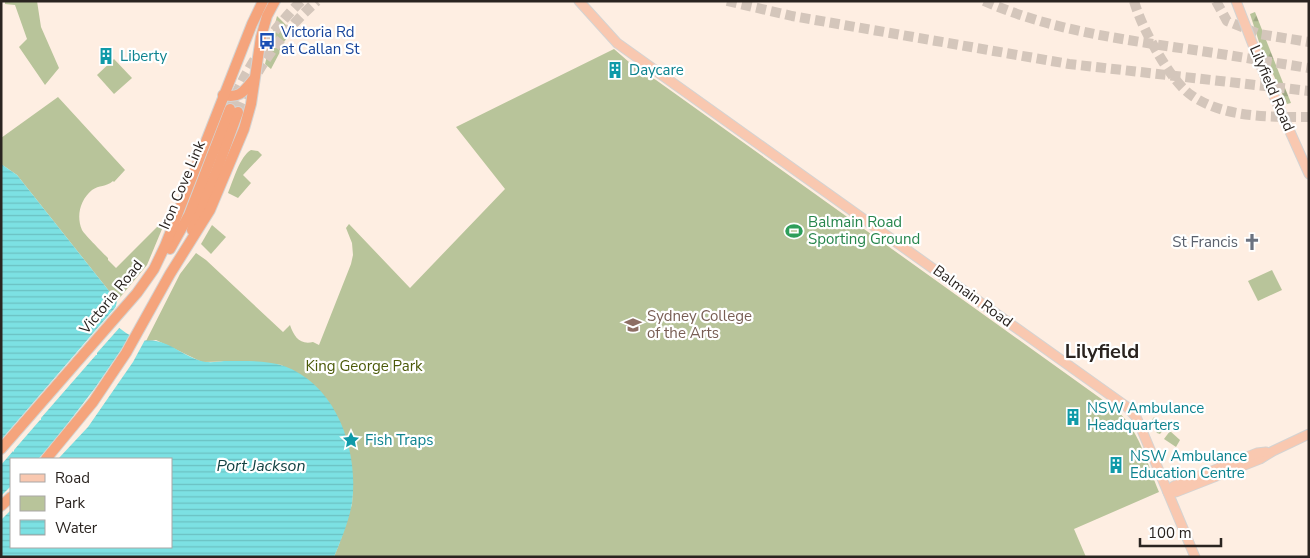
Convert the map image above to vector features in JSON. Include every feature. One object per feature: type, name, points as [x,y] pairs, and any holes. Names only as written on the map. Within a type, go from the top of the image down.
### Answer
[{"type":"highway","name":"Victoria Road","points":[[1,449],[137,293],[153,269],[172,232],[223,95],[252,24],[264,1]]},
{"type":"highway","points":[[47,458],[93,402],[126,353],[169,276],[203,223],[219,192],[244,129],[251,104],[261,36],[267,16],[275,1]]},
{"type":"highway","points":[[223,95],[237,96],[254,79]]},
{"type":"highway","name":"Iron Cove Link","points":[[153,269],[159,266],[189,215],[234,110],[196,222],[170,268],[169,276]]},
{"type":"main road","name":"Balmain Road","points":[[579,1],[617,42],[647,65],[1122,402],[1139,423],[1195,557]]},
{"type":"main road","name":"Lilyfield Road","points":[[1236,1],[1265,76],[1309,174]]},
{"type":"main road","points":[[1168,492],[1176,492],[1260,459],[1273,450],[1309,434]]},
{"type":"green space","points":[[5,1],[37,1],[41,27],[59,68],[45,85],[19,47],[27,39],[15,5],[5,4]]},
{"type":"green space","points":[[1255,12],[1291,103],[1287,104],[1261,48],[1250,14]]},
{"type":"green space","points":[[277,16],[293,32],[279,47],[281,50],[271,69],[265,64]]},
{"type":"green space","name":"King George Park","points":[[614,49],[637,69],[656,80],[1114,408],[1123,416],[1136,436],[1159,492],[1074,529],[1086,557],[334,557],[352,504],[353,484],[347,438],[282,365],[245,361],[202,362],[156,340],[146,341],[180,274],[196,253],[206,260],[283,332],[290,325],[298,339],[319,345],[351,264],[353,255],[352,243],[346,228],[349,224],[410,288],[505,189],[456,127]]},
{"type":"green space","points":[[114,59],[132,78],[114,94],[97,75]]},
{"type":"green space","points":[[58,97],[125,170],[114,182],[92,190],[80,208],[79,219],[82,230],[108,260],[116,268],[167,217],[147,265],[117,301],[17,175],[1,164],[1,138]]},
{"type":"green space","points":[[251,150],[258,151],[262,155],[243,175],[251,183],[238,198],[228,193],[240,163]]},
{"type":"green space","points":[[212,225],[226,237],[211,254],[201,244]]},
{"type":"green space","points":[[1272,270],[1282,290],[1258,301],[1248,281]]},
{"type":"green space","points":[[1154,417],[1166,426],[1160,434],[1157,433],[1151,421]]},
{"type":"green space","points":[[1170,431],[1180,440],[1176,447],[1164,439]]},
{"type":"water","name":"Port Jackson","points":[[1,164],[17,175],[117,301],[112,323],[137,339],[162,343],[201,361],[254,361],[284,366],[302,375],[318,388],[331,404],[340,422],[348,442],[352,462],[352,503],[349,517],[334,557],[1,557]]},
{"type":"pier","points":[[120,302],[114,322],[121,326],[1,465],[1,440]]},
{"type":"pier","points":[[146,338],[133,362],[88,427],[59,458],[39,458],[95,388],[128,340]]},
{"type":"pier","points":[[10,487],[10,511],[1,520],[1,496]]},
{"type":"tunnel","points":[[230,109],[243,79],[260,51],[279,25],[301,1]]},
{"type":"tunnel","points":[[238,112],[253,81],[271,52],[293,25],[317,1]]},
{"type":"tunnel","points":[[727,1],[792,16],[1069,64],[1309,91]]},
{"type":"tunnel","points":[[984,1],[1030,18],[1077,30],[1309,68]]},
{"type":"tunnel","points":[[1134,1],[1138,14],[1159,56],[1176,80],[1191,95],[1217,108],[1247,115],[1309,117]]},
{"type":"tunnel","points":[[1216,1],[1227,21],[1259,34],[1309,42]]},
{"type":"place","name":"Victoria Rd at Callan St","points":[[267,41]]},
{"type":"place","name":"Liberty","points":[[106,56]]},
{"type":"place","name":"Daycare","points":[[615,70]]},
{"type":"place","name":"Balmain Road Sporting Ground","points":[[794,231]]},
{"type":"place","name":"St Francis","points":[[1252,242]]},
{"type":"place","name":"Sydney College of the Arts","points":[[633,325]]},
{"type":"place","name":"NSW Ambulance Headquarters","points":[[1073,417]]},
{"type":"place","name":"Fish Traps","points":[[351,440]]},
{"type":"place","name":"NSW Ambulance Education Centre","points":[[1116,465]]},
{"type":"district","name":"Lilyfield","points":[[1102,351]]}]
